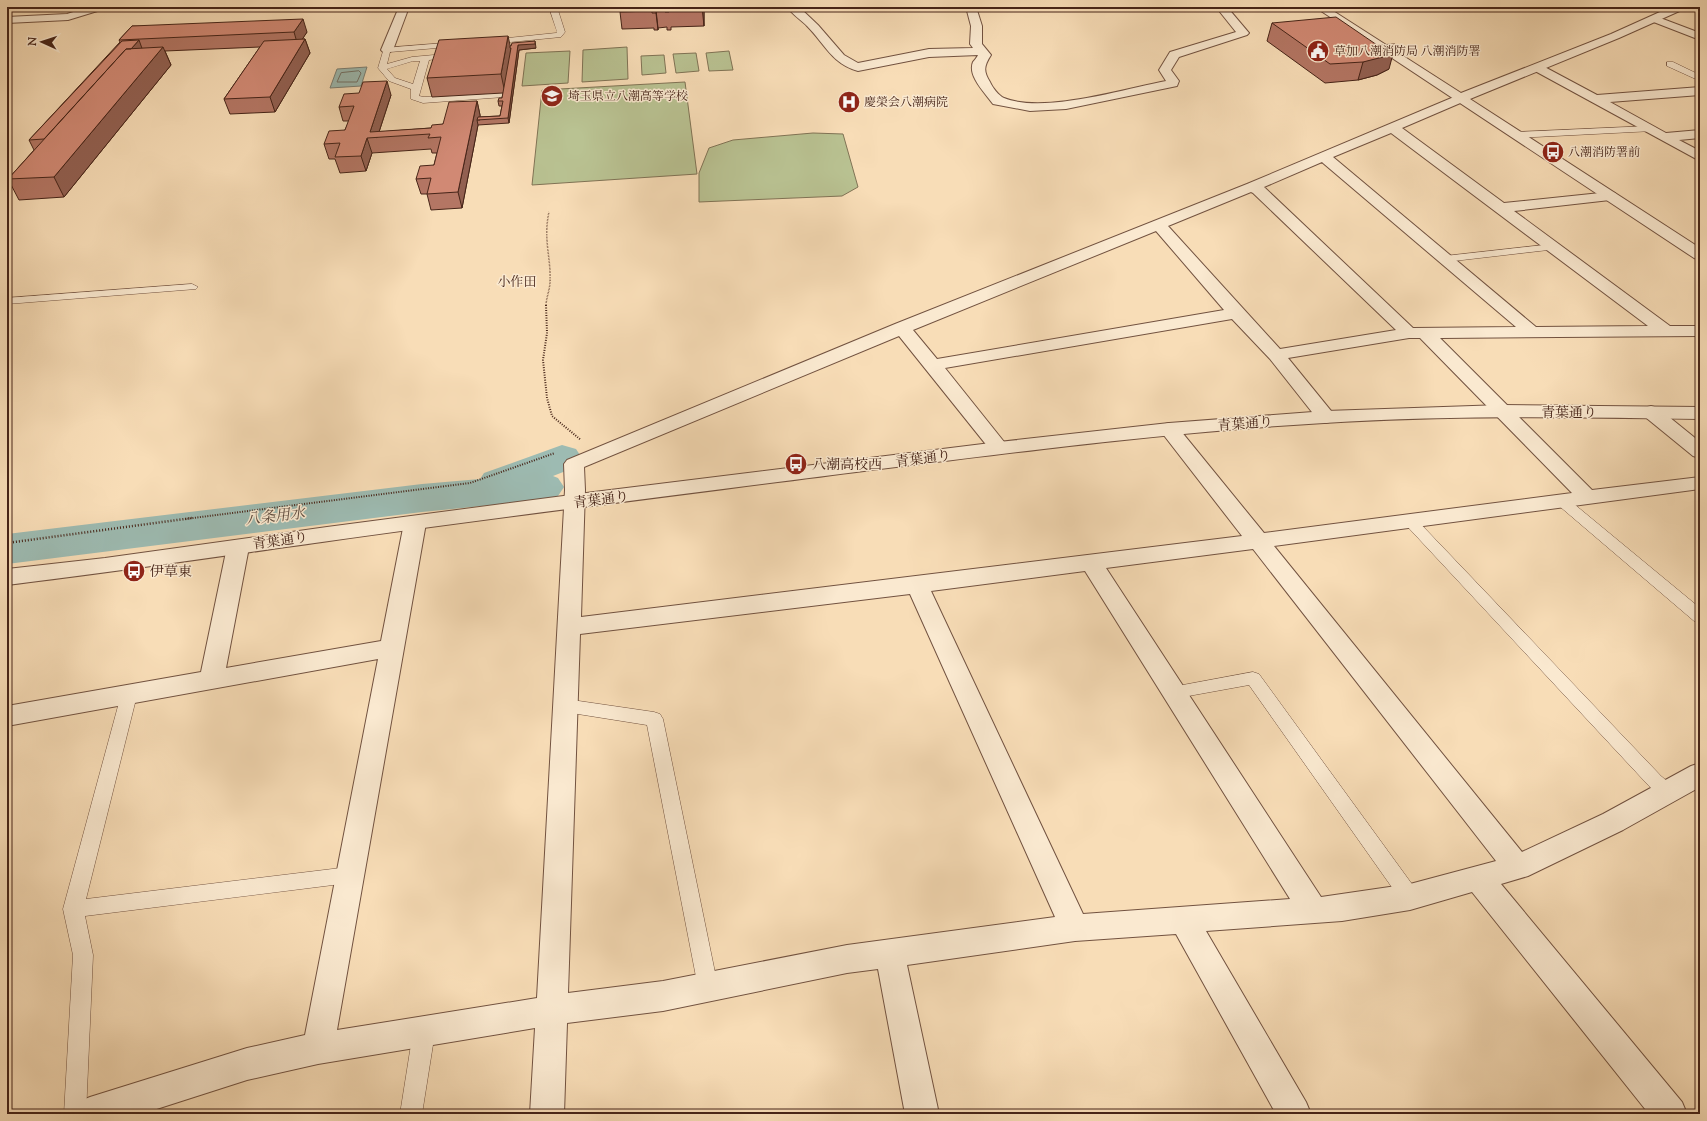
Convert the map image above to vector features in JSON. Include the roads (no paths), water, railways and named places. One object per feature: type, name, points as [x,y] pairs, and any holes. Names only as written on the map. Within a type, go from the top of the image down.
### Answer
[{"type":"street","points":[[7,20],[68,17],[100,7]]},
{"type":"street","points":[[387,50],[404,7]]},
{"type":"street","points":[[792,7],[817,29],[836,54],[850,66],[858,67],[872,65],[929,53],[981,51]]},
{"type":"street","points":[[971,7],[975,15],[978,32],[976,44],[985,55],[979,62],[978,71],[985,85],[998,101],[1030,107],[1066,105],[1173,83],[1174,81],[1165,70],[1174,55],[1243,33],[1221,7]]},
{"type":"street","points":[[1320,7],[1700,255]]},
{"type":"street","points":[[547,1114],[575,502],[574,464],[901,328],[1252,187],[1461,98],[1539,68],[1680,7]]},
{"type":"street","points":[[1655,19],[1698,35]]},
{"type":"street","points":[[1539,68],[1700,157]]},
{"type":"street","points":[[1597,99],[1700,91]]},
{"type":"street","points":[[1390,128],[1396,130],[1666,331]]},
{"type":"street","points":[[1666,137],[1700,134]]},
{"type":"street","points":[[1321,157],[1328,160],[1532,332]]},
{"type":"street","points":[[1252,187],[1258,190],[1502,411],[1587,497]]},
{"type":"street","points":[[1501,208],[1610,196]]},
{"type":"street","points":[[1156,225],[1161,228],[1236,313],[1276,355],[1326,417]]},
{"type":"street","points":[[933,365],[1236,313]]},
{"type":"street","points":[[901,328],[907,332],[999,448]]},
{"type":"street","points":[[1276,355],[1417,333],[1700,331]]},
{"type":"street","name":"青葉通り","points":[[7,577],[105,566],[238,546],[575,502],[999,448],[1169,429],[1326,417],[1502,411],[1700,413]]},
{"type":"street","points":[[1651,412],[1700,452]]},
{"type":"street","points":[[1169,429],[1518,867]]},
{"type":"street","points":[[569,627],[917,585],[1090,561],[1563,502],[1587,497],[1700,483]]},
{"type":"street","points":[[318,1048],[415,523]]},
{"type":"street","points":[[212,679],[238,546]]},
{"type":"street","points":[[1090,561],[1172,693],[1313,910]]},
{"type":"street","points":[[917,585],[1075,928]]},
{"type":"street","points":[[7,716],[392,648]]},
{"type":"street","points":[[92,1113],[247,1064],[318,1048],[552,1010],[663,996],[847,960],[1075,928],[1342,908],[1410,897],[1518,867],[1613,822],[1700,774]]},
{"type":"street","points":[[1479,879],[1670,1114]]},
{"type":"street","points":[[1184,920],[1294,1114]]},
{"type":"street","points":[[890,953],[922,1114]]},
{"type":"lane","points":[[482,42],[558,34],[560,32],[553,7]]},
{"type":"lane","points":[[416,87],[405,86],[387,77],[382,68],[387,50],[466,44]]},
{"type":"lane","points":[[382,68],[412,59],[461,55]]},
{"type":"lane","points":[[425,58],[414,97],[423,100],[502,95]]},
{"type":"lane","points":[[1670,64],[1700,78]]},
{"type":"lane","points":[[1516,135],[1650,129]]},
{"type":"lane","points":[[1445,259],[1553,246]]},
{"type":"lane","points":[[7,301],[192,287]]},
{"type":"lane","points":[[1563,502],[1700,617]]},
{"type":"lane","points":[[1410,521],[1655,781],[1668,792]]},
{"type":"lane","points":[[1172,693],[1253,678],[1410,897]]},
{"type":"lane","points":[[92,1113],[83,955],[73,908],[129,695]]},
{"type":"lane","points":[[566,706],[654,719],[708,987]]},
{"type":"lane","points":[[73,908],[349,875]]},
{"type":"lane","points":[[411,1114],[424,1032]]},
{"type":"water","points":[[367,67],[361,86],[330,88],[337,69]]},
{"type":"waterway","points":[[499,482],[562,458]]},
{"type":"waterway","name":"八条用水","points":[[7,549],[422,498],[543,487]]},
{"type":"place","name":"草加八潮消防局 八潮消防署","points":[[1318,51]]},
{"type":"place","name":"埼玉県立八潮高等学校","points":[[552,96]]},
{"type":"place","name":"慶榮会八潮病院","points":[[849,102]]},
{"type":"place","name":"八潮消防署前","points":[[1553,152]]},
{"type":"place","name":"八潮高校西","points":[[796,464]]},
{"type":"place","name":"伊草東","points":[[134,571]]},
{"type":"district","name":"小作田","points":[[517,281]]}]
